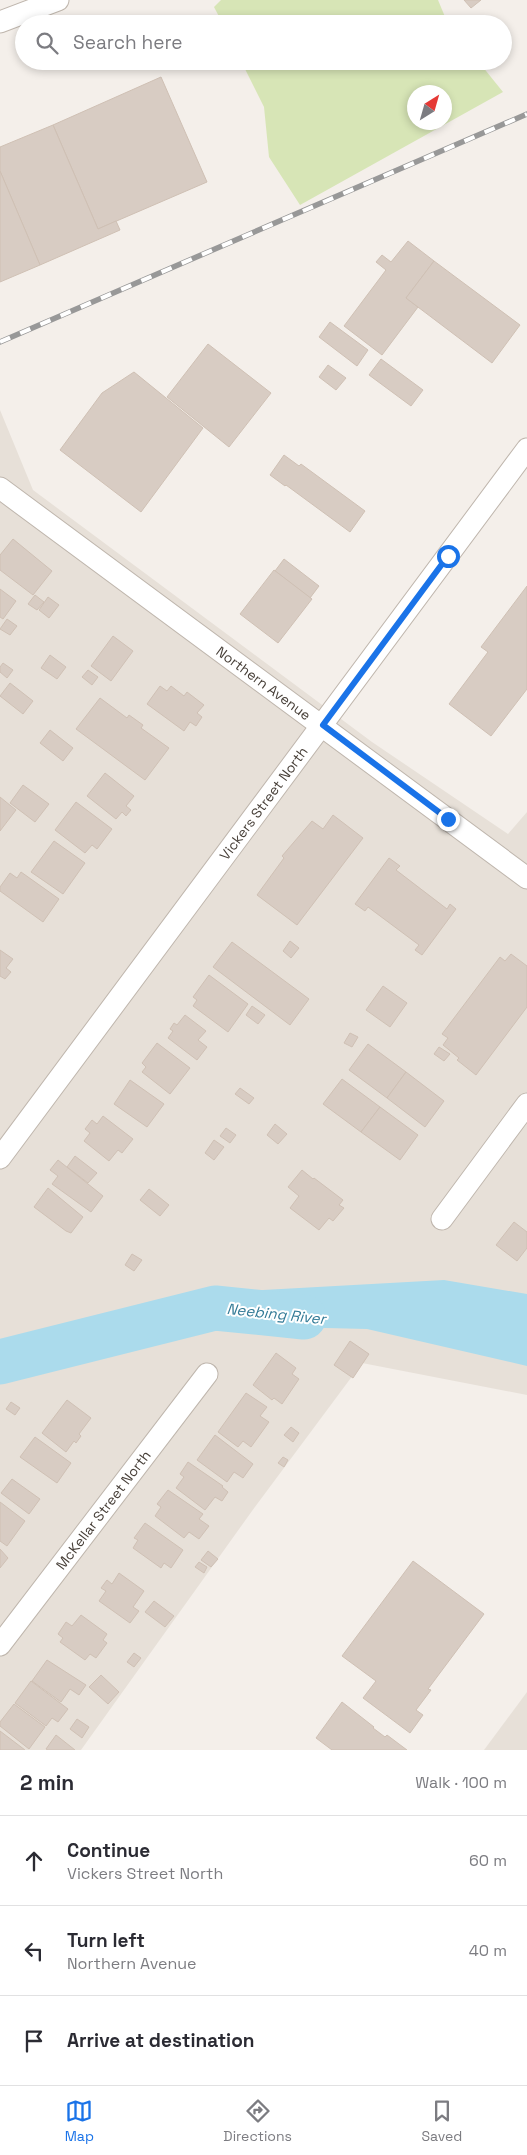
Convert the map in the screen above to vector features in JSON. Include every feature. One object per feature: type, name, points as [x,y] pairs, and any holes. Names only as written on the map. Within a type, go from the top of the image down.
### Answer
[{"type":"street","points":[[18,15],[58,0]]},
{"type":"street","points":[[0,22],[15,16]]},
{"type":"street","name":"Vickers Street North","points":[[0,1158],[527,449]]},
{"type":"street","name":"Northern Avenue","points":[[0,488],[323,725],[527,878]]},
{"type":"street","points":[[442,1219],[527,1104]]},
{"type":"street","name":"McKellar Street North","points":[[0,1645],[207,1374]]},
{"type":"shaded area","points":[[0,410],[33,490],[372,742],[508,834],[527,812],[527,1395],[362,1363],[252,1511],[81,1750],[0,1750]]},
{"type":"shaded area","points":[[527,1692],[527,1750],[484,1750]]},
{"type":"green space","points":[[221,0],[438,0],[444,15],[218,15],[214,7]]},
{"type":"green space","points":[[246,70],[485,70],[503,92],[452,120],[452,85],[407,85],[407,130],[435,130],[300,205],[269,157],[264,107]]},
{"type":"water","points":[[444,1280],[527,1294],[527,1366],[367,1329],[240,1326],[247,1291]]},
{"type":"building","points":[[464,0],[481,0],[471,8]]},
{"type":"building","points":[[161,77],[207,182],[98,229],[53,125]]},
{"type":"building","points":[[53,125],[98,229],[116,221],[120,230],[40,265],[0,171],[0,147]]},
{"type":"building","points":[[0,171],[40,265],[0,282]]},
{"type":"building","points":[[408,241],[434,261],[406,298],[418,307],[382,355],[344,326],[386,270],[376,262],[382,255],[391,262]]},
{"type":"building","points":[[434,261],[520,325],[492,363],[406,298]]},
{"type":"building","points":[[330,322],[368,350],[357,366],[319,337]]},
{"type":"building","points":[[208,344],[271,393],[229,447],[167,397]]},
{"type":"building","points":[[381,359],[423,390],[411,406],[369,375]]},
{"type":"building","points":[[328,365],[346,378],[336,390],[319,377]]},
{"type":"building","points":[[134,372],[203,428],[141,512],[60,450],[102,393]]},
{"type":"building","points":[[284,455],[299,466],[301,464],[365,511],[350,532],[270,475]]},
{"type":"building","points":[[13,539],[52,571],[33,595],[0,570],[0,555]]},
{"type":"building","points":[[284,559],[319,586],[310,598],[275,571]]},
{"type":"building","points":[[274,570],[312,599],[278,643],[240,614]]},
{"type":"building","points":[[527,586],[527,689],[491,736],[449,704],[488,652],[481,647]]},
{"type":"building","points":[[0,589],[16,601],[3,619],[0,617]]},
{"type":"building","points":[[35,595],[44,602],[37,610],[28,604]]},
{"type":"building","points":[[48,597],[59,605],[49,618],[39,610]]},
{"type":"building","points":[[7,619],[17,626],[10,635],[0,629]]},
{"type":"building","points":[[113,636],[133,651],[111,681],[91,666]]},
{"type":"building","points":[[50,655],[66,667],[57,679],[41,668]]},
{"type":"building","points":[[3,663],[13,670],[7,678],[0,672],[0,667]]},
{"type":"building","points":[[88,670],[98,677],[92,685],[82,677]]},
{"type":"building","points":[[10,683],[33,701],[23,714],[0,696]]},
{"type":"building","points":[[160,686],[167,691],[171,686],[184,696],[187,692],[204,705],[197,713],[202,717],[196,726],[190,722],[184,731],[147,704]]},
{"type":"building","points":[[100,698],[127,718],[129,715],[143,725],[141,728],[169,748],[145,780],[76,729]]},
{"type":"building","points":[[50,730],[73,748],[63,761],[40,743]]},
{"type":"building","points":[[105,773],[134,796],[126,806],[131,810],[126,816],[122,812],[116,819],[87,796]]},
{"type":"building","points":[[23,785],[49,804],[35,822],[10,803]]},
{"type":"building","points":[[0,797],[16,810],[0,831]]},
{"type":"building","points":[[76,802],[112,829],[97,849],[92,845],[85,853],[55,830]]},
{"type":"building","points":[[333,815],[363,838],[297,925],[257,895],[284,858],[282,856],[312,821],[323,829]]},
{"type":"building","points":[[54,841],[85,863],[63,894],[31,872]]},
{"type":"building","points":[[389,858],[400,866],[396,870],[447,909],[450,904],[456,909],[422,955],[415,950],[419,945],[368,907],[365,911],[355,904]]},
{"type":"building","points":[[21,872],[59,899],[43,922],[0,891],[0,887],[10,873],[17,878]]},
{"type":"building","points":[[290,941],[299,948],[291,958],[283,951]]},
{"type":"building","points":[[232,942],[309,999],[290,1025],[213,967]]},
{"type":"building","points":[[0,950],[13,959],[6,968],[11,972],[5,979],[0,976]]},
{"type":"building","points":[[511,954],[527,966],[527,1007],[476,1075],[457,1060],[459,1058],[443,1045],[448,1038],[442,1034],[500,957],[505,961]]},
{"type":"building","points":[[209,975],[248,1004],[228,1032],[193,1006],[197,1000],[193,997]]},
{"type":"building","points":[[383,986],[407,1003],[390,1027],[366,1010]]},
{"type":"building","points":[[252,1006],[265,1015],[258,1024],[246,1015]]},
{"type":"building","points":[[185,1015],[206,1031],[198,1040],[207,1047],[197,1060],[168,1038],[173,1031],[170,1029],[174,1023],[177,1025]]},
{"type":"building","points":[[350,1033],[358,1037],[352,1047],[344,1043]]},
{"type":"building","points":[[157,1043],[190,1068],[170,1094],[142,1072],[146,1067],[142,1063]]},
{"type":"building","points":[[368,1044],[406,1072],[387,1098],[349,1070]]},
{"type":"building","points":[[439,1047],[450,1054],[444,1061],[434,1054]]},
{"type":"building","points":[[406,1072],[444,1101],[425,1127],[387,1098]]},
{"type":"building","points":[[342,1079],[380,1107],[361,1132],[323,1104]]},
{"type":"building","points":[[130,1080],[164,1104],[147,1127],[114,1104]]},
{"type":"building","points":[[240,1088],[254,1098],[249,1104],[235,1094]]},
{"type":"building","points":[[380,1107],[418,1135],[400,1160],[361,1132]]},
{"type":"building","points":[[103,1116],[133,1139],[122,1153],[118,1150],[109,1161],[84,1141],[90,1133],[85,1129],[92,1120],[97,1124]]},
{"type":"building","points":[[275,1124],[287,1134],[278,1144],[267,1135]]},
{"type":"building","points":[[226,1128],[236,1135],[230,1143],[220,1136]]},
{"type":"building","points":[[214,1140],[224,1147],[214,1160],[205,1153]]},
{"type":"building","points":[[75,1156],[97,1173],[88,1183],[67,1167]]},
{"type":"building","points":[[58,1160],[103,1196],[91,1212],[52,1184],[58,1176],[50,1170]]},
{"type":"building","points":[[302,1170],[343,1200],[339,1205],[344,1208],[333,1221],[329,1218],[319,1230],[290,1208],[299,1196],[288,1187]]},
{"type":"building","points":[[48,1188],[83,1217],[71,1233],[34,1207]]},
{"type":"building","points":[[149,1189],[169,1205],[160,1216],[140,1200]]},
{"type":"building","points":[[514,1222],[527,1232],[527,1248],[517,1261],[496,1245]]},
{"type":"building","points":[[132,1254],[142,1260],[134,1271],[125,1265]]},
{"type":"building","points":[[350,1341],[369,1354],[353,1378],[334,1365]]},
{"type":"building","points":[[276,1353],[296,1368],[292,1374],[299,1379],[282,1404],[274,1398],[272,1400],[253,1385]]},
{"type":"building","points":[[246,1393],[267,1407],[260,1416],[269,1422],[251,1447],[243,1441],[238,1447],[218,1432]]},
{"type":"building","points":[[67,1400],[91,1418],[79,1434],[81,1436],[76,1443],[74,1441],[66,1452],[42,1433]]},
{"type":"building","points":[[11,1402],[20,1408],[15,1415],[6,1409]]},
{"type":"building","points":[[291,1427],[299,1433],[293,1442],[284,1435]]},
{"type":"building","points":[[215,1435],[253,1464],[243,1478],[234,1472],[227,1482],[197,1460]]},
{"type":"building","points":[[35,1437],[71,1463],[57,1483],[20,1457]]},
{"type":"building","points":[[283,1457],[288,1460],[284,1467],[278,1463]]},
{"type":"building","points":[[188,1462],[223,1486],[228,1492],[222,1501],[215,1497],[205,1510],[176,1488],[184,1477],[180,1474]]},
{"type":"building","points":[[12,1479],[40,1499],[29,1514],[1,1493]]},
{"type":"building","points":[[168,1490],[203,1514],[199,1519],[209,1526],[199,1539],[189,1532],[184,1538],[155,1516],[161,1507],[157,1504]]},
{"type":"building","points":[[0,1502],[25,1521],[7,1546],[0,1541]]},
{"type":"building","points":[[145,1523],[183,1550],[171,1568],[164,1563],[161,1568],[133,1548],[138,1540],[134,1538]]},
{"type":"building","points":[[0,1549],[8,1558],[0,1568]]},
{"type":"building","points":[[208,1551],[218,1559],[211,1567],[201,1560]]},
{"type":"building","points":[[413,1561],[484,1614],[428,1689],[431,1690],[416,1710],[423,1715],[410,1733],[363,1698],[376,1681],[342,1656]]},
{"type":"building","points":[[199,1562],[207,1567],[204,1573],[195,1567]]},
{"type":"building","points":[[119,1573],[144,1591],[133,1607],[139,1611],[130,1623],[99,1601],[106,1591],[101,1588],[107,1580],[112,1584]]},
{"type":"building","points":[[154,1601],[174,1616],[165,1627],[145,1612]]},
{"type":"building","points":[[81,1615],[107,1634],[103,1640],[107,1643],[96,1658],[90,1654],[85,1660],[60,1642],[63,1638],[58,1634],[66,1622],[72,1626]]},
{"type":"building","points":[[134,1653],[141,1658],[134,1667],[127,1662]]},
{"type":"building","points":[[47,1660],[86,1685],[79,1695],[70,1689],[61,1702],[32,1681]]},
{"type":"building","points":[[101,1675],[119,1692],[108,1704],[89,1687]]},
{"type":"building","points":[[31,1681],[68,1709],[58,1722],[52,1718],[46,1726],[15,1703]]},
{"type":"building","points":[[342,1702],[385,1737],[387,1735],[407,1750],[332,1750],[316,1738]]},
{"type":"building","points":[[14,1704],[45,1727],[29,1749],[0,1726],[0,1722]]},
{"type":"building","points":[[77,1719],[89,1727],[82,1738],[70,1729]]},
{"type":"building","points":[[0,1731],[25,1750],[0,1750]]},
{"type":"building","points":[[56,1735],[75,1750],[46,1749]]},
{"type":"waterway","name":"Neebing River","points":[[0,1362],[215,1308],[304,1317]]},
{"type":"railway","points":[[0,342],[527,114]]},
{"type":"route","points":[[448,556],[323,725],[448,819]]}]
